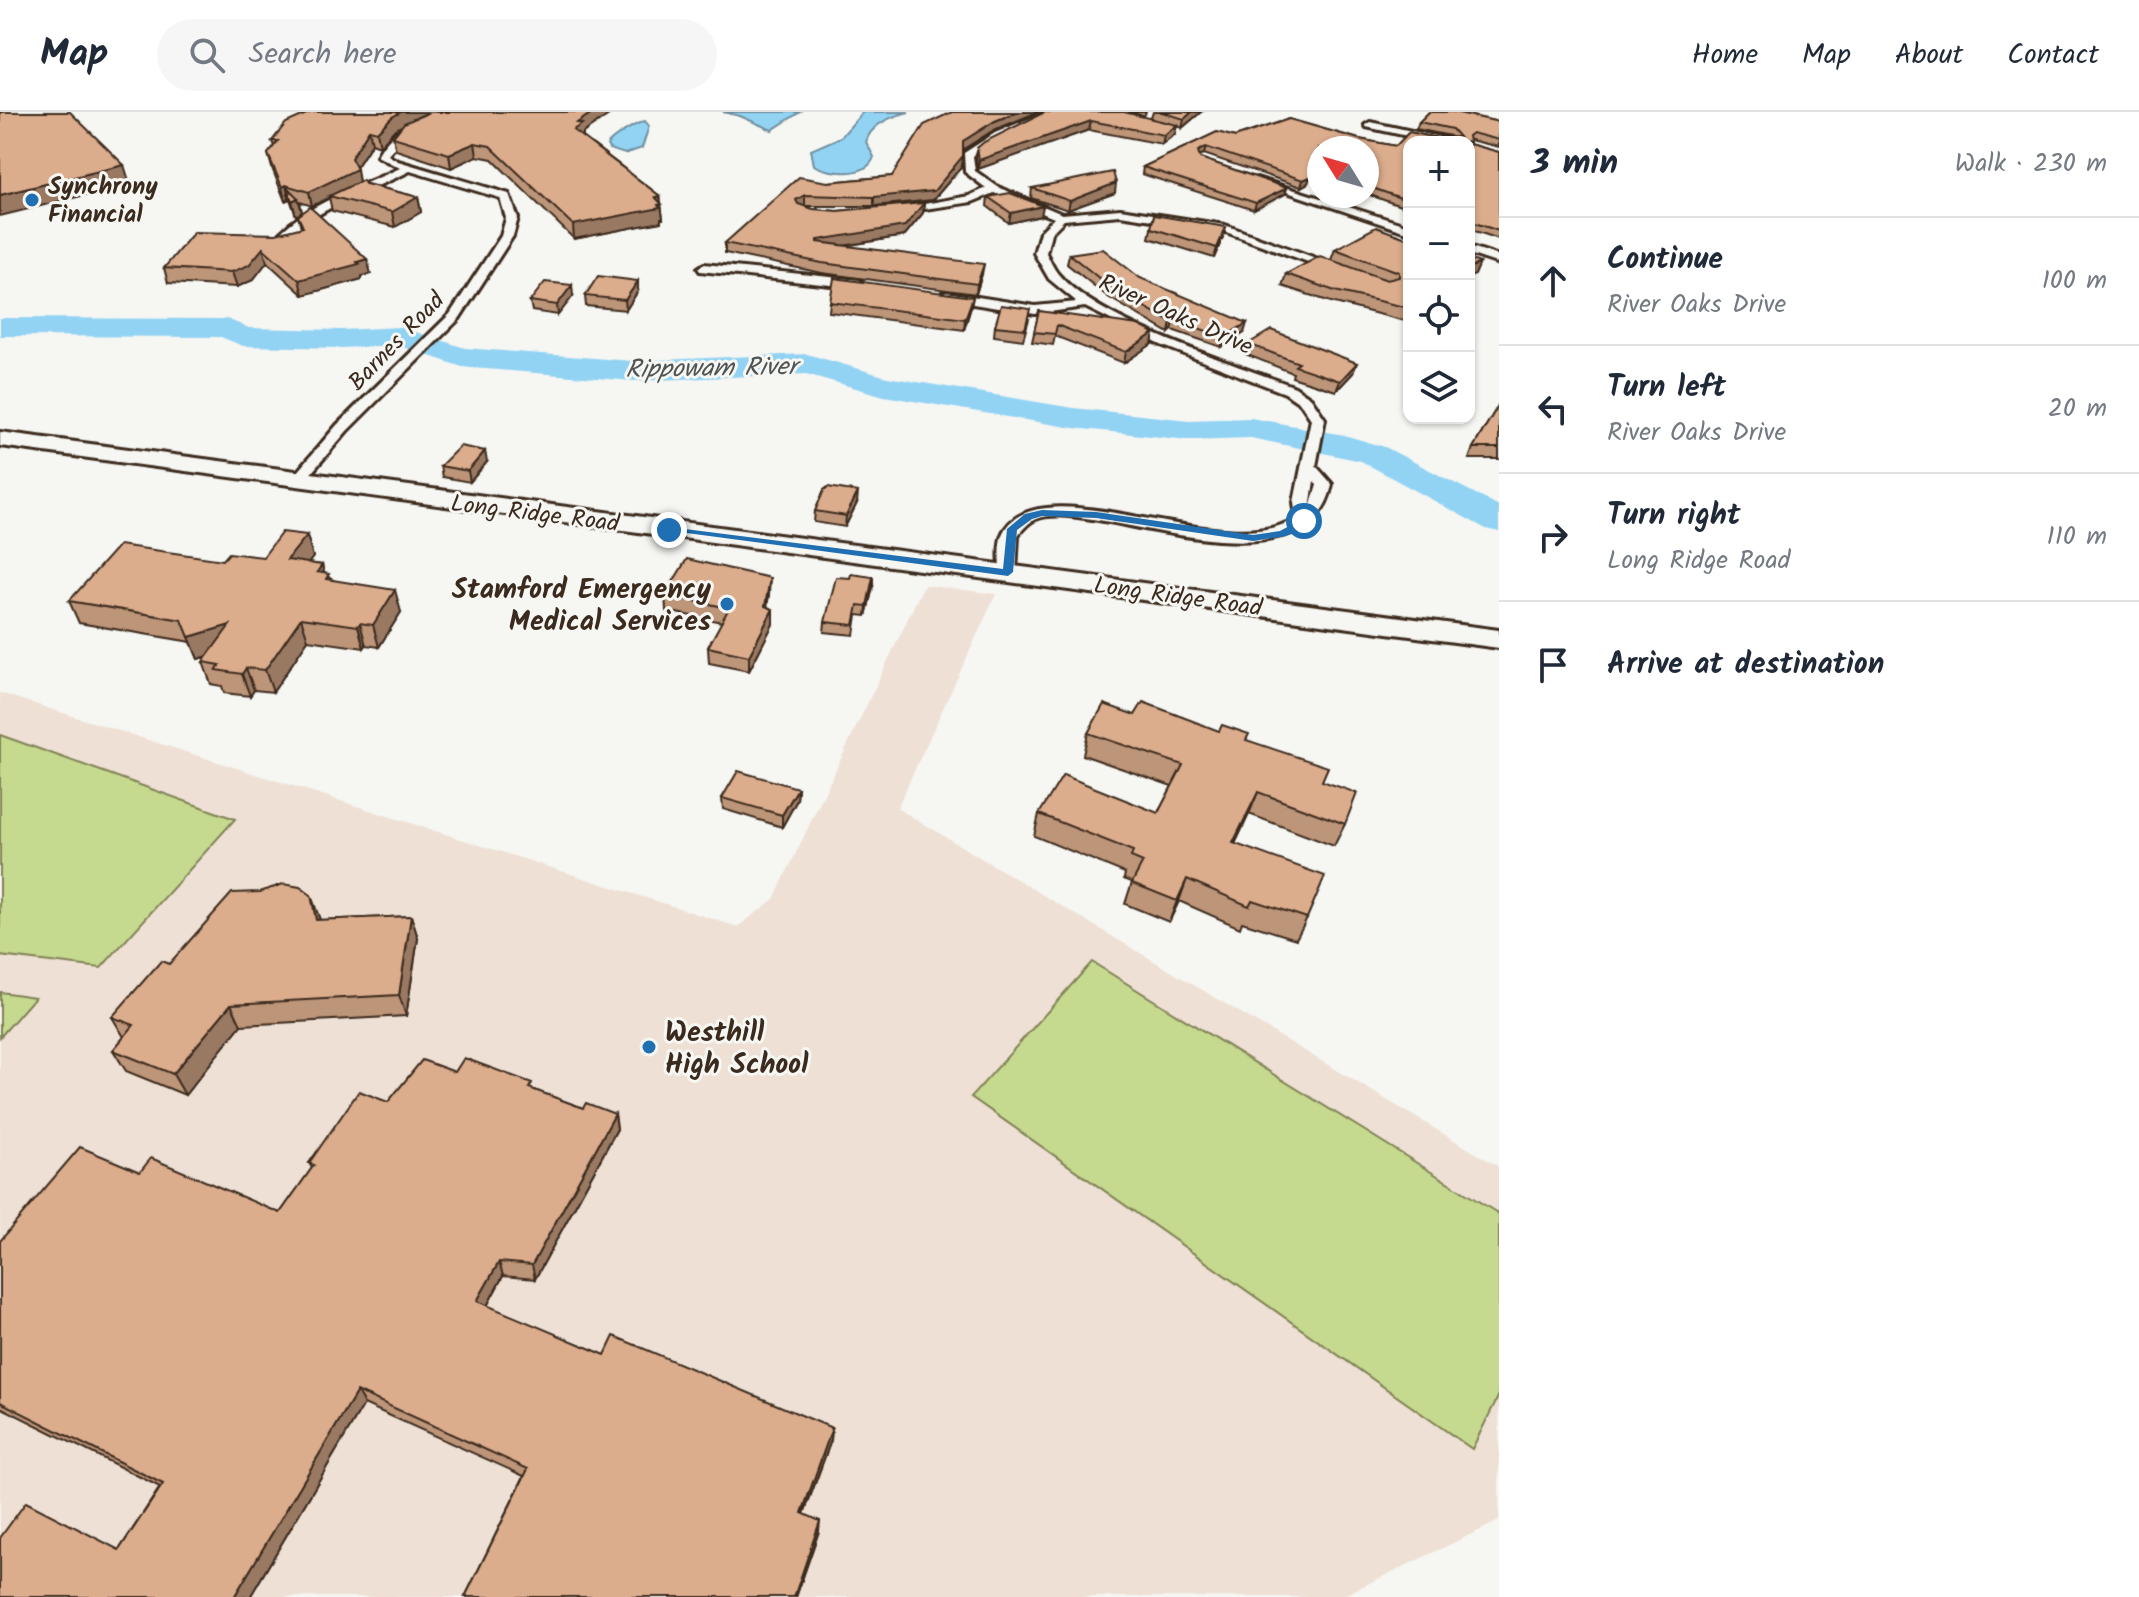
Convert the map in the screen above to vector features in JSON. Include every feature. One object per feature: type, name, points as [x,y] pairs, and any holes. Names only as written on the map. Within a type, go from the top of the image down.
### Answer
[{"type":"main road","name":"Long Ridge Road","points":[[0,439],[296,482],[1008,572],[1499,639]]},
{"type":"street","name":"Barnes Road","points":[[296,482],[402,366],[450,321],[507,236],[512,218],[505,196],[382,156],[388,142],[405,128],[450,112]]},
{"type":"street","points":[[1053,112],[989,138],[968,155],[970,172],[994,189],[1061,217],[1120,212],[1225,228],[1344,270]]},
{"type":"street","points":[[1370,125],[1421,136]]},
{"type":"street","points":[[277,243],[282,234],[302,221],[410,167]]},
{"type":"street","points":[[1247,175],[1403,228]]},
{"type":"street","points":[[881,212],[961,201],[994,189]]},
{"type":"street","name":"River Oaks Drive","points":[[1008,572],[1012,529],[1028,517],[1042,513],[1096,515],[1253,538],[1295,529],[1320,505],[1325,484],[1309,467],[1318,419],[1306,401],[1290,390],[1130,326],[1087,303],[1056,280],[1040,253],[1046,232],[1061,217]]},
{"type":"street","points":[[1475,252],[1499,260]]},
{"type":"street","points":[[704,268],[876,286]]},
{"type":"street","points":[[928,293],[1039,311],[1057,312],[1087,303]]},
{"type":"shaded area","name":"Westhill High School","points":[[924,585],[996,594],[897,808],[1499,1167],[1499,1521],[1340,1597],[0,1597],[0,693],[738,927],[774,899]]},
{"type":"green space","points":[[0,735],[235,819],[101,968],[0,956]]},
{"type":"green space","points":[[1092,962],[1499,1214],[1499,1395],[1472,1449],[971,1097]]},
{"type":"green space","points":[[0,992],[35,997],[0,1037]]},
{"type":"water","points":[[723,112],[800,112],[772,130]]},
{"type":"water","points":[[863,112],[909,112],[889,119],[872,130],[866,142],[874,157],[864,168],[838,172],[814,165],[811,150],[841,137]]},
{"type":"water","points":[[645,121],[649,126],[642,148],[625,154],[609,149],[607,145],[614,139]]},
{"type":"building","points":[[0,112],[70,112],[124,165],[0,195]]},
{"type":"building","points":[[311,112],[401,112],[377,132],[369,130],[351,158],[357,169],[309,192],[286,185],[282,187],[268,154],[278,141],[272,141],[286,123]]},
{"type":"building","points":[[430,112],[593,112],[577,123],[582,124],[573,130],[660,196],[655,197],[662,204],[658,205],[660,208],[573,225],[490,146],[475,143],[449,154],[393,137],[404,123]]},
{"type":"building","points":[[952,112],[1017,112],[995,121],[963,141],[963,156],[934,191],[874,197],[805,195],[796,200],[798,204],[813,209],[837,211],[924,203],[905,226],[818,242],[984,264],[977,284],[822,263],[725,243],[799,177],[828,182],[892,176],[924,125]]},
{"type":"building","points":[[1045,112],[1124,112],[1177,125],[1164,135],[1091,121],[979,160],[977,148],[984,142]]},
{"type":"building","points":[[1162,112],[1192,112],[1184,119]]},
{"type":"building","points":[[1429,112],[1454,112],[1499,122],[1499,140],[1472,133],[1458,136],[1452,129],[1419,122]]},
{"type":"building","points":[[1289,119],[1348,136],[1307,136],[1307,178],[1303,180],[1206,147],[1198,151],[1200,158],[1287,188],[1256,203],[1143,167],[1217,132],[1235,137]]},
{"type":"building","points":[[1409,132],[1428,136],[1405,136]]},
{"type":"building","points":[[1403,138],[1403,199],[1379,190],[1379,143],[1396,146]]},
{"type":"building","points":[[1475,146],[1499,152],[1499,231],[1475,223]]},
{"type":"building","points":[[1113,172],[1116,183],[1070,201],[1032,188]]},
{"type":"building","points":[[363,180],[365,184],[418,197],[392,212],[329,196]]},
{"type":"building","points":[[287,187],[298,198],[292,201]]},
{"type":"building","points":[[1010,193],[1043,206],[1011,213],[988,197]]},
{"type":"building","points":[[310,207],[367,259],[357,262],[359,264],[299,280],[263,248],[249,265],[232,272],[164,268],[194,232],[276,234],[303,227],[298,216]]},
{"type":"building","points":[[1154,215],[1226,227],[1217,248],[1151,228]]},
{"type":"building","points":[[1376,227],[1403,237],[1403,307],[1335,291],[1286,274],[1320,256],[1387,280],[1399,277],[1399,272],[1335,249]]},
{"type":"building","points":[[1103,249],[1140,278],[1247,323],[1224,337],[1175,320],[1171,322],[1110,287],[1069,254]]},
{"type":"building","points":[[598,276],[638,281],[625,300],[585,296]]},
{"type":"building","points":[[834,278],[973,297],[965,319],[830,302]]},
{"type":"building","points":[[545,282],[572,285],[557,305],[530,301]]},
{"type":"building","points":[[1001,305],[1030,309],[1025,329],[995,326]]},
{"type":"building","points":[[1039,311],[1138,325],[1154,333],[1126,352],[1057,325],[1055,334],[1034,332]]},
{"type":"building","points":[[1271,330],[1357,363],[1340,381],[1295,366],[1299,363],[1248,344]]},
{"type":"building","points":[[1499,404],[1499,448],[1473,448]]},
{"type":"building","points":[[460,446],[485,451],[468,471],[440,466]]},
{"type":"building","points":[[828,487],[858,492],[846,516],[815,511]]},
{"type":"building","points":[[282,532],[307,535],[287,560],[322,565],[317,572],[329,574],[326,579],[395,590],[373,625],[360,623],[358,626],[301,618],[265,670],[246,668],[242,674],[216,670],[220,665],[203,662],[230,625],[189,637],[182,620],[69,601],[119,545],[223,560],[229,553],[263,557]]},
{"type":"building","points":[[687,559],[770,578],[765,606],[773,609],[749,656],[708,647],[729,608],[665,595]]},
{"type":"building","points":[[851,574],[873,577],[867,606],[858,605],[854,625],[825,622],[836,577],[850,578]]},
{"type":"building","points":[[1143,702],[1219,731],[1222,725],[1249,734],[1246,740],[1328,767],[1322,781],[1357,793],[1345,824],[1258,792],[1233,843],[1325,876],[1307,918],[1252,900],[1249,906],[1187,879],[1177,901],[1132,883],[1143,862],[1131,857],[1133,851],[1039,814],[1063,775],[1158,813],[1183,765],[1088,733],[1104,704],[1135,715]]},
{"type":"building","points":[[738,771],[798,788],[782,815],[722,798]]},
{"type":"building","points":[[283,884],[300,887],[311,895],[316,920],[411,916],[399,995],[231,1004],[173,1074],[113,1050],[134,1025],[112,1017],[161,961],[169,964],[232,893],[260,892]]},
{"type":"building","points":[[464,1058],[532,1083],[529,1088],[583,1108],[586,1103],[615,1114],[532,1265],[499,1262],[477,1301],[605,1355],[614,1336],[832,1428],[802,1513],[820,1521],[794,1597],[465,1597],[528,1469],[357,1391],[234,1597],[0,1597],[0,1538],[26,1502],[119,1550],[163,1484],[0,1402],[0,1241],[80,1147],[140,1172],[151,1158],[280,1213],[314,1165],[309,1163],[359,1091],[388,1102],[422,1060],[455,1072]]},
{"type":"waterway","name":"Rippowam River","points":[[0,327],[227,328],[243,337],[341,339],[400,336],[462,357],[633,371],[807,364],[884,386],[1073,418],[1189,430],[1251,428],[1344,445],[1373,454],[1499,521]]},
{"type":"place","name":"Synchrony Financial","points":[[32,200]]},
{"type":"place","name":"Stamford Emergency Medical Services","points":[[727,604]]},
{"type":"place","name":"Westhill High School","points":[[649,1047]]},
{"type":"route","points":[[669,530],[1008,572],[1012,529],[1028,517],[1042,513],[1073,512],[1253,538],[1282,534],[1304,521]]}]
